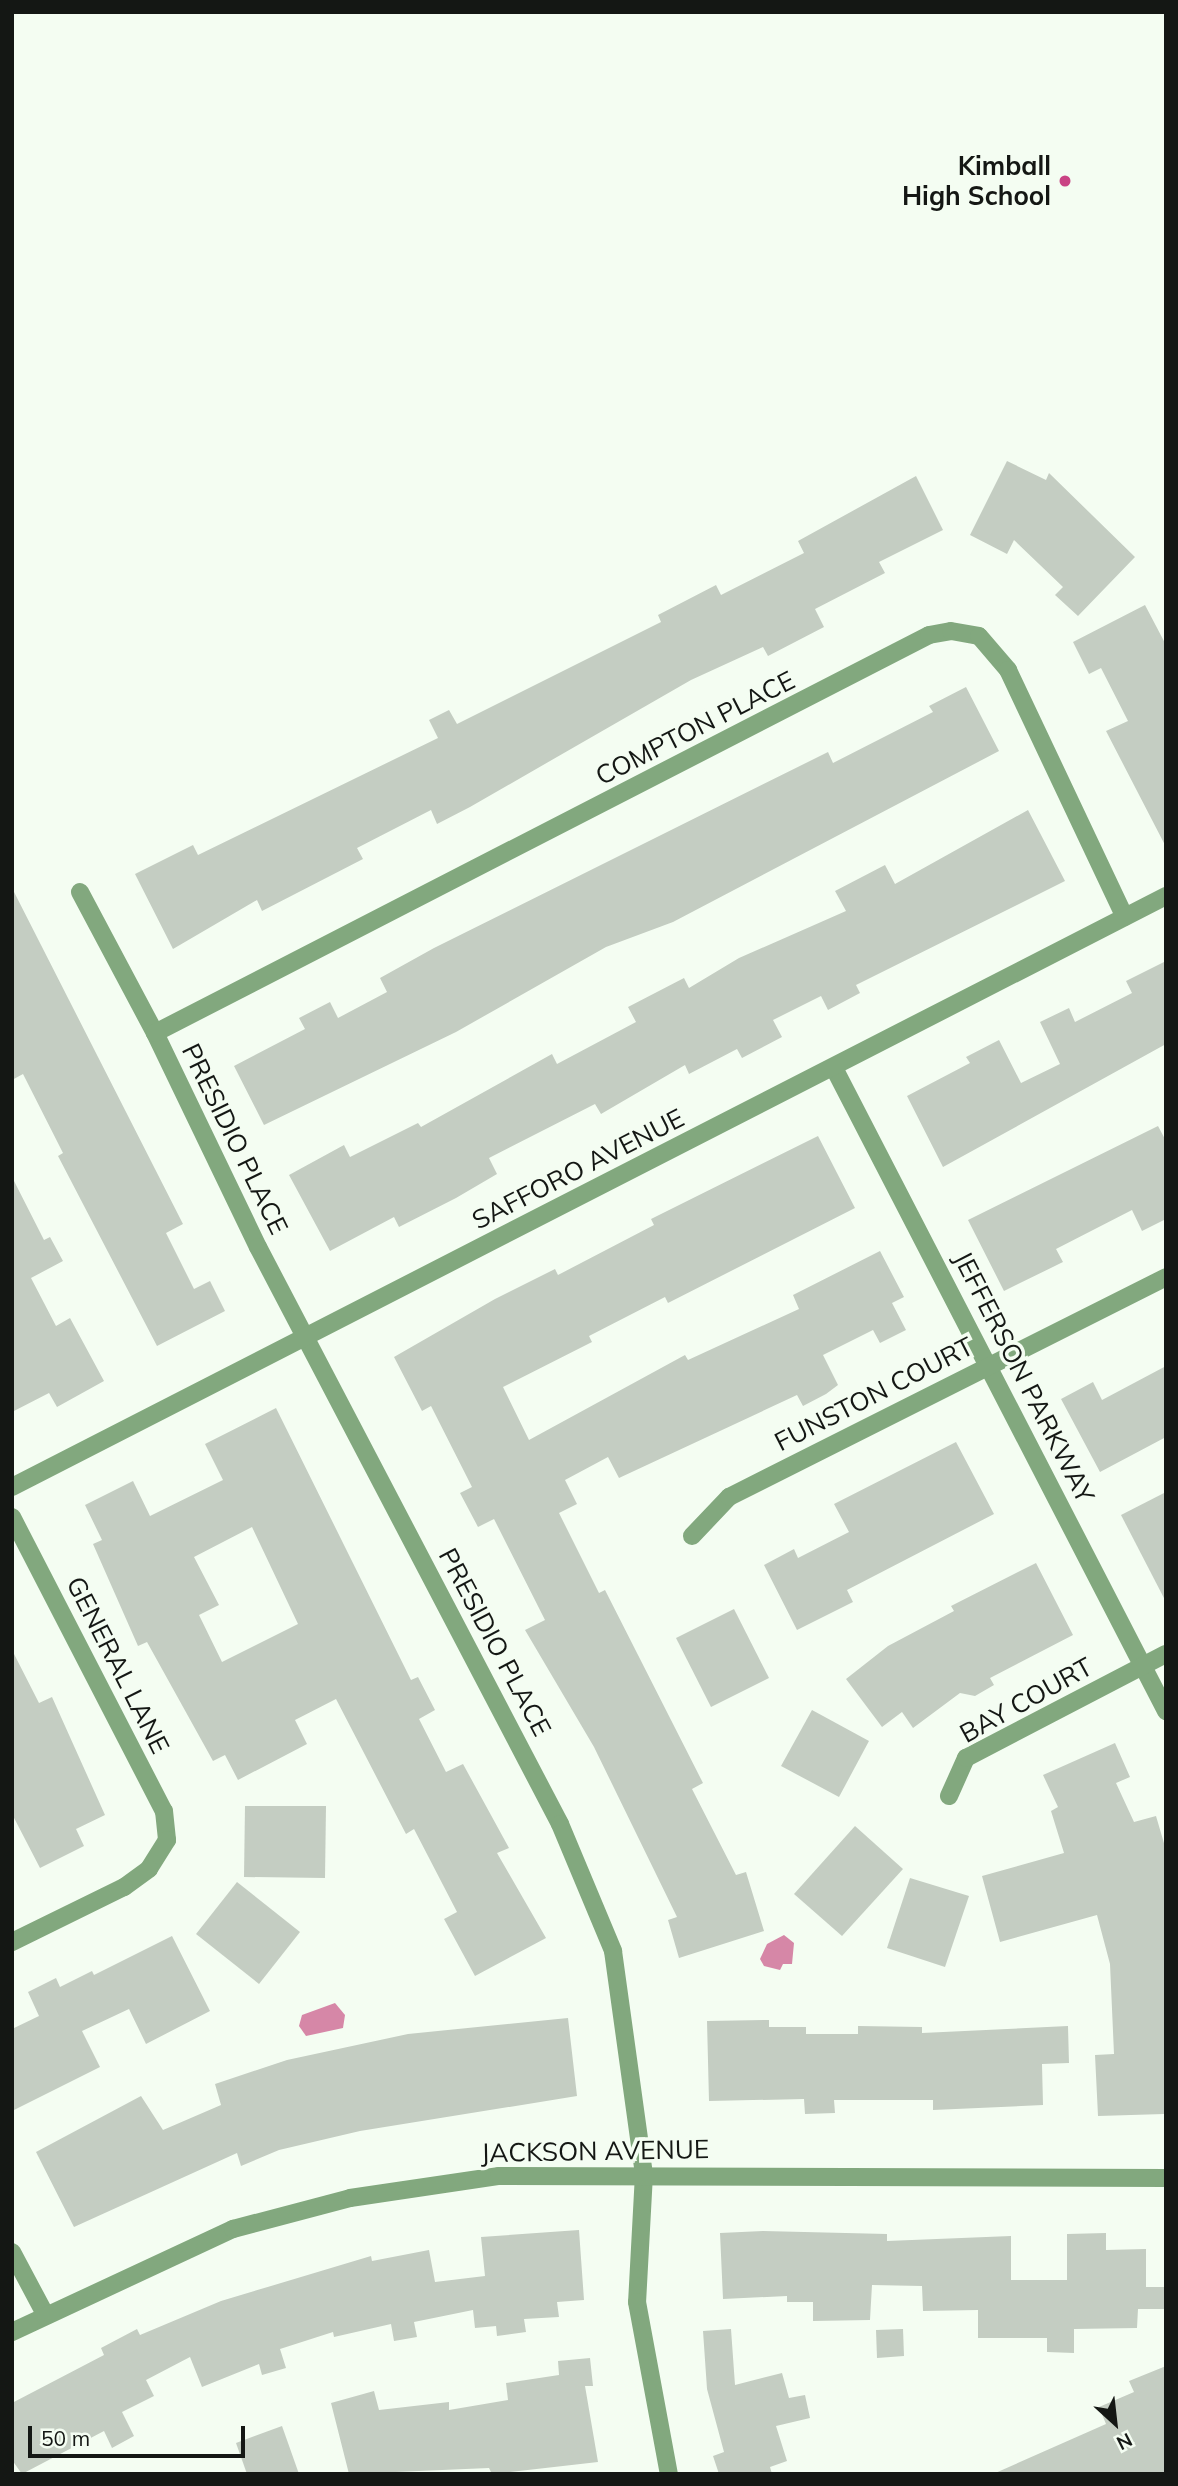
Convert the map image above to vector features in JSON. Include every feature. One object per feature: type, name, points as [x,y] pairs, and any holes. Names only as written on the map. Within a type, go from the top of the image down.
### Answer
[{"type":"street","name":"COMPTON PLACE","points":[[155,1033],[917,641],[951,631],[979,636],[1008,670],[1125,917]]},
{"type":"street","name":"PRESIDIO PLACE","points":[[80,892],[155,1033],[305,1337],[560,1824],[613,1951],[644,2174],[637,2302],[669,2474]]},
{"type":"street","name":"SAFFORO AVENUE","points":[[12,1487],[1166,896]]},
{"type":"street","name":"JEFFERSON PARKWAY","points":[[834,1068],[1166,1711]]},
{"type":"street","name":"FUNSTON COURT","points":[[692,1536],[729,1497],[1166,1277]]},
{"type":"street","name":"GENERAL LANE","points":[[12,1517],[164,1811],[167,1840],[149,1869],[124,1887],[12,1942]]},
{"type":"street","name":"BAY COURT","points":[[949,1796],[966,1758],[1166,1654]]},
{"type":"street","name":"JACKSON AVENUE","points":[[12,2332],[45,2314],[233,2229],[350,2198],[499,2176],[644,2174],[1166,2178]]},
{"type":"street","points":[[12,2252],[45,2314]]},
{"type":"shaded area","points":[[784,1935],[794,1943],[792,1964],[783,1964],[780,1970],[764,1966],[760,1959],[767,1944]]},
{"type":"shaded area","points":[[335,2003],[345,2015],[343,2028],[306,2036],[299,2026],[302,2015]]},
{"type":"building","points":[[1007,461],[1046,480],[1049,473],[1135,557],[1078,616],[1055,595],[1063,587],[1014,540],[1007,554],[970,535]]},
{"type":"building","points":[[916,476],[943,530],[879,562],[885,573],[815,609],[824,627],[768,656],[763,647],[691,680],[470,807],[437,824],[431,810],[357,848],[363,859],[262,911],[257,900],[173,949],[135,874],[193,845],[198,855],[438,738],[429,720],[449,710],[457,724],[661,622],[658,615],[716,585],[721,595],[804,553],[798,541]]},
{"type":"building","points":[[1145,605],[1166,645],[1166,847],[1106,731],[1128,721],[1101,668],[1089,674],[1073,642]]},
{"type":"building","points":[[966,687],[999,751],[673,922],[606,947],[456,1032],[264,1125],[234,1066],[305,1029],[299,1018],[330,1002],[338,1018],[387,992],[380,978],[434,948],[828,752],[833,763],[933,712],[929,706]]},
{"type":"building","points":[[1028,810],[1065,881],[856,985],[860,993],[828,1010],[821,996],[773,1020],[782,1037],[742,1058],[737,1049],[689,1074],[685,1065],[601,1114],[595,1104],[489,1158],[497,1174],[456,1198],[399,1227],[394,1217],[330,1251],[289,1175],[344,1145],[350,1157],[418,1123],[421,1127],[552,1054],[557,1064],[636,1022],[628,1007],[684,978],[689,988],[739,958],[846,911],[835,891],[885,865],[895,884]]},
{"type":"building","points":[[12,888],[183,1224],[166,1233],[194,1289],[210,1281],[225,1311],[157,1346],[58,1156],[63,1153],[23,1074],[12,1080]]},
{"type":"building","points":[[1166,961],[1166,1044],[943,1167],[907,1096],[970,1063],[966,1057],[999,1040],[1021,1083],[1060,1064],[1040,1022],[1069,1008],[1075,1022],[1132,993],[1126,981]]},
{"type":"building","points":[[1158,1126],[1166,1141],[1166,1219],[1142,1231],[1132,1210],[1056,1249],[1063,1262],[1004,1291],[968,1220]]},
{"type":"building","points":[[818,1136],[855,1208],[668,1303],[665,1297],[589,1336],[592,1342],[503,1387],[529,1440],[685,1355],[688,1360],[799,1309],[793,1295],[880,1251],[904,1297],[892,1303],[906,1330],[880,1343],[873,1330],[823,1355],[838,1385],[826,1394],[803,1406],[797,1395],[619,1478],[608,1457],[565,1480],[577,1504],[559,1513],[599,1593],[605,1590],[703,1783],[692,1789],[736,1875],[746,1872],[764,1931],[679,1958],[668,1920],[677,1917],[594,1747],[525,1630],[545,1620],[494,1519],[478,1527],[460,1493],[472,1487],[431,1406],[422,1411],[394,1357],[495,1299],[555,1269],[558,1275],[654,1225],[651,1219]]},
{"type":"building","points":[[12,1177],[44,1240],[50,1237],[63,1261],[31,1278],[56,1326],[70,1318],[104,1381],[57,1407],[49,1393],[12,1412]]},
{"type":"building","points":[[1166,1366],[1166,1437],[1100,1472],[1061,1399],[1093,1382],[1102,1400]]},
{"type":"building","points":[[276,1408],[411,1680],[418,1677],[435,1710],[419,1719],[446,1772],[463,1764],[509,1848],[497,1853],[546,1938],[475,1976],[444,1919],[457,1912],[414,1829],[406,1834],[336,1699],[295,1720],[307,1744],[238,1780],[225,1755],[213,1761],[147,1642],[138,1646],[93,1544],[102,1540],[85,1505],[133,1481],[150,1516],[223,1480],[205,1444]],"holes":[[[252,1527],[298,1624],[222,1662],[199,1615],[219,1605],[194,1557]]]},
{"type":"building","points":[[956,1442],[994,1514],[847,1590],[853,1602],[797,1630],[764,1565],[794,1549],[798,1558],[849,1532],[834,1504]]},
{"type":"building","points":[[1166,1492],[1166,1602],[1121,1515]]},
{"type":"building","points":[[1036,1563],[1073,1635],[990,1678],[994,1685],[975,1696],[960,1693],[913,1728],[902,1712],[882,1727],[846,1679],[888,1646],[954,1611],[951,1606]]},
{"type":"building","points":[[734,1609],[769,1678],[711,1707],[676,1638]]},
{"type":"building","points":[[12,1650],[39,1703],[52,1697],[105,1815],[76,1829],[84,1846],[40,1868],[12,1814]]},
{"type":"building","points":[[812,1710],[869,1741],[839,1797],[781,1766]]},
{"type":"building","points":[[1115,1743],[1130,1777],[1116,1783],[1134,1822],[1156,1816],[1166,1850],[1164,2114],[1098,2116],[1095,2055],[1114,2054],[1110,1964],[1097,1915],[1000,1942],[982,1876],[1064,1853],[1051,1811],[1058,1807],[1043,1775]]},
{"type":"building","points":[[245,1806],[326,1806],[325,1878],[244,1877]]},
{"type":"building","points":[[855,1826],[903,1869],[842,1936],[794,1894]]},
{"type":"building","points":[[910,1878],[969,1896],[945,1967],[887,1948]]},
{"type":"building","points":[[237,1882],[300,1932],[259,1984],[196,1934]]},
{"type":"building","points":[[172,1936],[210,2011],[146,2044],[129,2009],[82,2031],[100,2067],[12,2111],[12,2029],[39,2016],[28,1992],[56,1978],[60,1987],[92,1971],[94,1975]]},
{"type":"building","points":[[568,2018],[577,2096],[360,2131],[279,2150],[241,2166],[237,2153],[74,2227],[36,2152],[141,2096],[163,2130],[221,2105],[215,2084],[287,2060],[408,2034]]},
{"type":"building","points":[[769,2020],[769,2027],[806,2027],[806,2034],[858,2034],[858,2026],[922,2027],[922,2033],[1068,2026],[1069,2063],[1042,2064],[1043,2105],[933,2110],[933,2100],[834,2100],[835,2113],[805,2114],[804,2099],[709,2101],[707,2021]]},
{"type":"building","points":[[579,2230],[584,2300],[557,2302],[559,2317],[524,2319],[526,2332],[497,2336],[496,2326],[475,2328],[473,2310],[414,2322],[417,2337],[394,2341],[391,2324],[334,2337],[333,2332],[280,2349],[286,2368],[262,2375],[259,2364],[202,2387],[190,2357],[146,2380],[154,2396],[122,2412],[134,2436],[112,2448],[104,2431],[22,2474],[12,2460],[12,2403],[104,2355],[101,2348],[137,2329],[140,2335],[221,2301],[371,2256],[372,2261],[429,2250],[435,2282],[485,2276],[481,2237]]},
{"type":"building","points":[[763,2231],[887,2234],[887,2241],[1011,2236],[1011,2280],[1067,2280],[1067,2234],[1106,2233],[1106,2250],[1146,2249],[1146,2287],[1165,2287],[1165,2309],[1138,2309],[1137,2328],[1074,2329],[1074,2353],[1047,2352],[1047,2338],[978,2338],[978,2310],[923,2311],[922,2286],[872,2285],[870,2320],[813,2321],[813,2302],[787,2302],[787,2296],[723,2299],[720,2233]]},
{"type":"building","points":[[731,2329],[735,2385],[782,2373],[789,2398],[805,2395],[810,2418],[776,2426],[787,2461],[770,2467],[772,2474],[719,2474],[713,2456],[724,2452],[707,2389],[703,2331]]},
{"type":"building","points":[[903,2329],[904,2356],[877,2358],[876,2330]]},
{"type":"building","points":[[590,2358],[593,2386],[585,2386],[598,2462],[492,2474],[489,2468],[349,2474],[331,2403],[374,2391],[379,2410],[449,2402],[449,2410],[508,2400],[506,2383],[559,2375],[558,2361]]},
{"type":"building","points":[[1166,2366],[1166,2474],[993,2474],[1106,2424],[1099,2407],[1134,2392],[1129,2381]]},
{"type":"building","points":[[282,2426],[299,2474],[247,2474],[236,2443]]},
{"type":"place","name":"Kimball High School","points":[[1065,181]]}]
